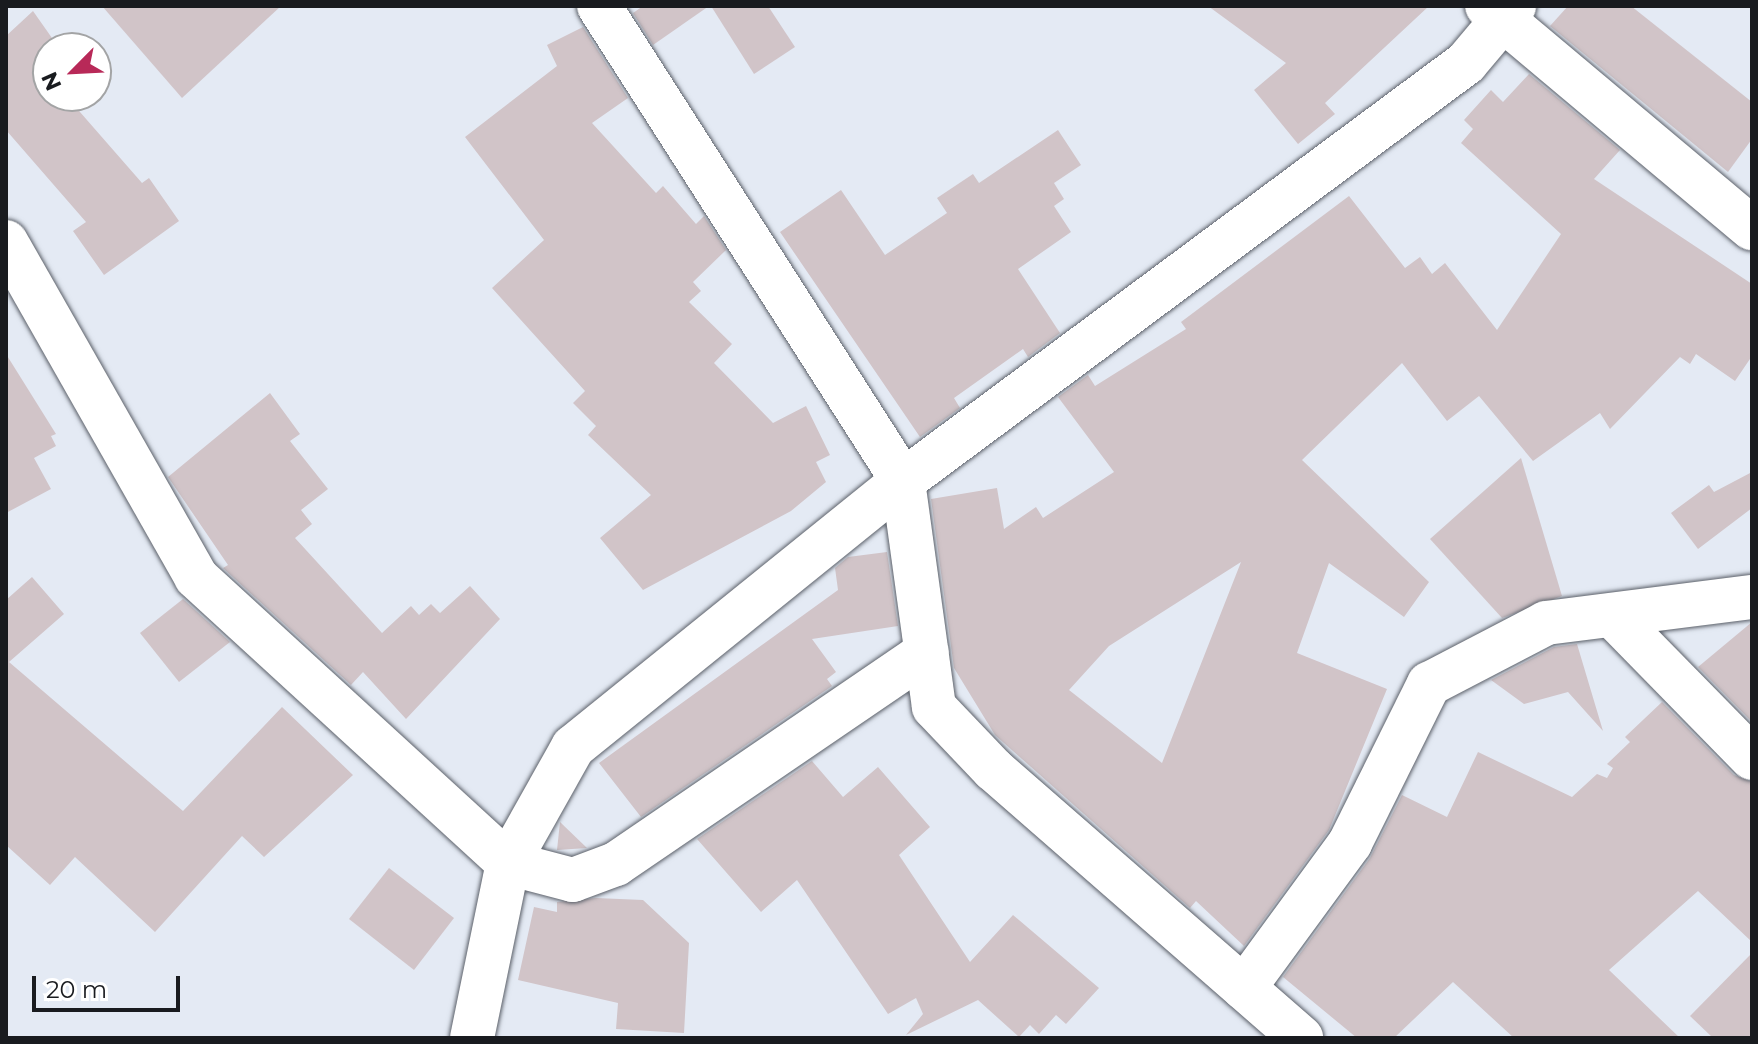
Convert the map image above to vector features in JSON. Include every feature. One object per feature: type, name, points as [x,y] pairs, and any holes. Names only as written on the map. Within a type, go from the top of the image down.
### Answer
[{"type":"street","points":[[599,6],[903,481],[934,707],[993,769],[1301,1038]]},
{"type":"street","points":[[472,1038],[508,863],[573,747],[903,481],[1455,72],[1501,10],[1752,228]]},
{"type":"street","points":[[6,242],[196,577],[508,863],[573,880],[616,864],[927,652]]},
{"type":"street","points":[[1244,988],[1350,843],[1429,684],[1546,623],[1615,618],[1752,597]]},
{"type":"street","points":[[1615,618],[1752,758]]},
{"type":"building","points":[[102,6],[281,6],[182,98]]},
{"type":"building","points":[[643,6],[709,6],[653,45],[633,13]]},
{"type":"building","points":[[711,6],[768,6],[795,47],[754,74]]},
{"type":"building","points":[[1208,6],[1429,6],[1325,103],[1335,114],[1298,144],[1254,90],[1286,63]]},
{"type":"building","points":[[1568,6],[1631,6],[1752,102],[1752,139],[1728,172],[1550,26]]},
{"type":"building","points":[[33,11],[48,32],[32,32],[32,112],[80,112],[142,183],[149,178],[179,221],[104,275],[73,231],[86,222],[6,130],[6,36]]},
{"type":"building","points":[[583,27],[628,98],[592,123],[656,193],[663,186],[696,224],[704,216],[726,250],[693,282],[701,291],[689,302],[732,344],[714,363],[773,423],[806,406],[830,455],[816,462],[826,482],[791,511],[643,590],[600,538],[651,495],[588,435],[596,426],[573,403],[585,391],[492,288],[544,240],[465,137],[557,66],[547,45]]},
{"type":"building","points":[[1529,74],[1620,150],[1594,179],[1752,284],[1752,356],[1735,381],[1696,354],[1690,364],[1680,357],[1610,429],[1600,413],[1533,461],[1479,396],[1447,421],[1402,363],[1302,460],[1429,582],[1404,617],[1329,563],[1297,653],[1387,689],[1329,830],[1244,946],[1196,901],[1190,908],[995,735],[954,668],[931,499],[997,488],[1004,529],[1036,507],[1043,518],[1114,472],[1058,397],[1088,375],[1095,386],[1186,329],[1181,322],[1349,196],[1405,268],[1420,257],[1432,274],[1445,263],[1497,330],[1561,234],[1461,143],[1473,129],[1464,120],[1491,90],[1503,102]],"holes":[[[1241,562],[1162,763],[1069,690],[1109,646]]]},
{"type":"building","points":[[1058,130],[1081,165],[1054,183],[1064,199],[1054,206],[1071,232],[1018,269],[1060,333],[1028,357],[1023,349],[954,398],[960,408],[920,437],[780,232],[841,190],[885,255],[947,213],[937,198],[973,174],[979,183]]},
{"type":"building","points":[[6,354],[56,434],[51,436],[56,446],[34,458],[51,489],[6,513]]},
{"type":"building","points":[[270,393],[300,434],[290,441],[328,489],[301,510],[312,524],[295,538],[382,633],[411,606],[419,615],[431,604],[440,613],[470,586],[500,619],[406,719],[363,672],[351,685],[223,568],[228,565],[168,477]]},
{"type":"building","points":[[1521,458],[1562,596],[1502,618],[1430,539]]},
{"type":"building","points":[[1752,472],[1752,508],[1698,549],[1671,513],[1709,485],[1714,492]]},
{"type":"building","points":[[887,552],[898,626],[812,639],[836,672],[827,679],[832,686],[641,817],[599,763],[838,590],[835,568],[848,557]]},
{"type":"building","points":[[32,577],[64,614],[9,662],[183,811],[282,707],[353,775],[264,857],[242,836],[155,932],[75,857],[50,885],[6,845],[6,600]]},
{"type":"building","points":[[183,599],[230,642],[179,682],[140,633]]},
{"type":"building","points":[[1752,622],[1752,722],[1698,667]]},
{"type":"building","points":[[1577,644],[1603,731],[1568,692],[1524,704],[1491,680],[1554,647]]},
{"type":"building","points":[[1662,702],[1734,775],[1752,782],[1752,942],[1698,891],[1609,970],[1680,1038],[1514,1038],[1453,982],[1394,1038],[1357,1038],[1283,977],[1370,858],[1402,795],[1447,817],[1478,752],[1572,797],[1597,774],[1607,778],[1613,768],[1607,764],[1630,742],[1625,737]]},
{"type":"building","points":[[812,761],[843,797],[878,767],[930,827],[899,855],[970,962],[1013,915],[1099,988],[1066,1024],[1056,1015],[1039,1034],[1030,1025],[1019,1037],[978,1000],[906,1035],[923,1014],[916,998],[888,1014],[797,880],[761,912],[697,839]]},
{"type":"building","points":[[560,822],[587,848],[557,850]]},
{"type":"building","points":[[389,868],[454,918],[414,970],[349,919]]},
{"type":"building","points":[[596,898],[643,900],[689,943],[684,1033],[616,1029],[618,1003],[518,980],[534,907],[557,912],[557,902]]},
{"type":"building","points":[[1752,953],[1752,1038],[1713,1038],[1690,1016]]}]
